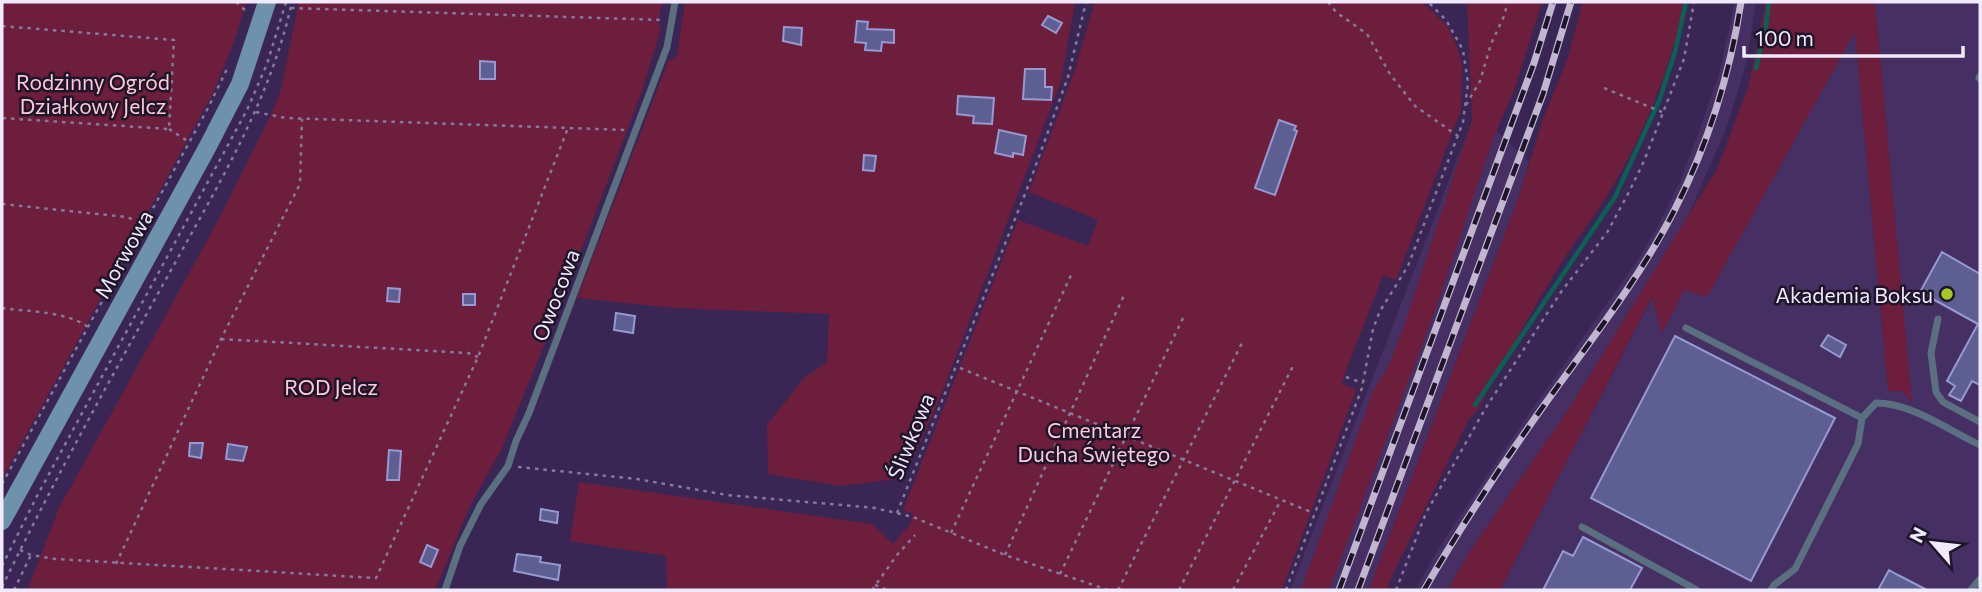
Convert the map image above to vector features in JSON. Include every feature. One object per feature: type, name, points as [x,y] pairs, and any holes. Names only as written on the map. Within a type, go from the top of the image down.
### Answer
[{"type":"street","name":"Morwowa","points":[[2,521],[218,127],[250,57],[267,2]]},
{"type":"lane","name":"Owocowa","points":[[445,590],[460,547],[481,504],[508,466],[667,47],[675,2]]},
{"type":"lane","points":[[1938,319],[1931,353],[1936,392],[1943,402],[1980,422]]},
{"type":"lane","points":[[1686,328],[1862,418]]},
{"type":"lane","points":[[1771,590],[1795,569],[1858,444],[1862,418],[1876,402],[1889,402],[1905,408],[1980,445]]},
{"type":"lane","points":[[1582,527],[1697,590]]},
{"type":"lane","points":[[1971,590],[1980,579]]},
{"type":"path","points":[[236,2],[246,13],[249,2]]},
{"type":"path","points":[[2,566],[37,496],[247,110],[267,64],[286,2]]},
{"type":"path","points":[[2,587],[59,476],[237,152],[256,113],[281,44],[292,2]]},
{"type":"path","name":"Śliwkowa","points":[[897,513],[1029,184],[1068,77],[1086,2]]},
{"type":"path","points":[[1328,2],[1336,12],[1367,34],[1390,74],[1415,106],[1458,136]]},
{"type":"path","points":[[1286,590],[1363,383],[1373,329],[1380,311],[1408,265],[1458,136],[1466,105],[1467,70],[1460,43],[1446,20],[1428,2]]},
{"type":"path","points":[[1466,105],[1480,81],[1507,2]]},
{"type":"path","points":[[1396,590],[1422,524],[1485,409],[1536,328],[1608,231],[1644,161],[1685,59],[1694,2]]},
{"type":"path","points":[[291,8],[658,19]]},
{"type":"path","points":[[2,26],[174,40],[169,129]]},
{"type":"path","points":[[2,484],[189,142],[229,63]]},
{"type":"path","points":[[1604,88],[1664,113]]},
{"type":"path","points":[[256,113],[270,117],[302,119],[627,130]]},
{"type":"path","points":[[2,118],[169,129],[189,142]]},
{"type":"path","points":[[116,564],[221,339],[300,184],[302,119]]},
{"type":"path","points":[[20,550],[31,555],[116,564],[376,578],[478,357],[568,128]]},
{"type":"path","points":[[2,204],[127,216],[144,224]]},
{"type":"path","points":[[951,533],[1072,273]]},
{"type":"path","points":[[1004,555],[1125,293]]},
{"type":"path","points":[[2,308],[62,316],[88,327]]},
{"type":"path","points":[[1060,575],[1182,318]]},
{"type":"path","points":[[221,339],[468,353],[478,357]]},
{"type":"path","points":[[1118,590],[1242,343]]},
{"type":"path","points":[[1179,590],[1293,366]]},
{"type":"path","points":[[960,368],[1311,512]]},
{"type":"path","points":[[1346,377],[1363,383]]},
{"type":"path","points":[[508,466],[637,480],[727,495],[875,508],[897,513],[1004,555],[1108,590]]},
{"type":"path","points":[[1233,590],[1281,499]]},
{"type":"path","points":[[872,590],[915,535]]},
{"type":"path","points":[[14,590],[31,555]]},
{"type":"path","points":[[875,585],[888,590]]},
{"type":"shaded area","points":[[1735,2],[1756,2],[1746,64],[1726,129],[1687,218],[1568,410],[1472,548],[1447,590],[1415,590],[1440,546],[1635,264],[1658,226],[1681,179],[1719,74]]},
{"type":"shaded area","points":[[1875,2],[1980,2],[1980,590],[1500,590],[1653,296],[1766,191],[1855,31],[1888,390],[1902,391],[1911,401]]},
{"type":"shaded area","points":[[1476,111],[1529,162],[1519,196],[1369,590],[1291,588]]},
{"type":"green space","name":"Rodzinny Ogród Działkowy Jelcz","points":[[2,2],[246,2],[234,42],[213,93],[2,479]]},
{"type":"green space","name":"ROD Jelcz","points":[[299,2],[662,2],[658,22],[661,29],[642,91],[558,311],[502,448],[470,506],[435,590],[28,589],[59,508],[219,219],[270,117],[280,93]]},
{"type":"green space","points":[[685,2],[1075,2],[1061,81],[941,395],[915,454],[896,479],[841,486],[768,474],[767,425],[803,379],[827,362],[829,314],[675,308],[577,298],[668,62],[677,56]]},
{"type":"green space","name":"Cmentarz Ducha Świętego","points":[[1095,2],[1419,2],[1447,26],[1456,44],[1462,63],[1461,110],[1396,280],[1383,275],[1345,373],[1342,384],[1356,390],[1282,590],[667,590],[666,556],[570,541],[579,482],[872,524],[893,544],[910,524],[913,514],[903,510],[1018,220],[1088,246],[1098,220],[1029,192],[1074,73]]},
{"type":"green space","points":[[1467,2],[1542,2],[1514,91],[1494,136],[1436,308],[1329,590],[1301,590],[1374,389],[1388,367],[1403,329],[1472,120]]},
{"type":"green space","points":[[1583,2],[1685,2],[1655,99],[1623,169],[1556,271],[1477,411],[1469,419],[1387,590],[1369,590],[1519,196],[1543,119],[1567,60]]},
{"type":"green space","points":[[1766,2],[1875,2],[1912,403],[1902,391],[1888,391],[1855,32],[1707,297],[1684,290],[1662,334],[1652,297],[1500,590],[1447,590],[1472,548],[1568,410],[1717,169],[1748,88]]},
{"type":"building","points":[[1048,16],[1062,23],[1056,33],[1042,25]]},
{"type":"building","points":[[857,21],[868,22],[867,29],[894,30],[894,43],[882,42],[881,51],[865,50],[866,43],[855,42]]},
{"type":"building","points":[[784,27],[802,28],[801,45],[783,41]]},
{"type":"building","points":[[480,61],[495,62],[495,79],[480,79]]},
{"type":"building","points":[[1025,69],[1045,69],[1045,87],[1052,87],[1051,100],[1023,99]]},
{"type":"building","points":[[958,96],[994,98],[992,124],[973,123],[974,116],[957,114]]},
{"type":"building","points":[[1279,120],[1296,126],[1294,130],[1297,131],[1275,195],[1255,188]]},
{"type":"building","points":[[999,130],[1026,136],[1023,155],[1013,153],[1013,157],[995,153]]},
{"type":"building","points":[[864,155],[876,156],[874,171],[863,170]]},
{"type":"building","points":[[1942,252],[1980,274],[1980,385],[1972,381],[1961,401],[1949,395],[1955,386],[1947,381],[1978,324],[1920,292]]},
{"type":"building","points":[[388,288],[400,289],[399,302],[387,301]]},
{"type":"building","points":[[463,294],[475,294],[475,305],[463,305]]},
{"type":"building","points":[[616,313],[635,316],[633,333],[614,330]]},
{"type":"building","points":[[1828,335],[1846,345],[1840,357],[1821,346]]},
{"type":"building","points":[[1675,336],[1835,418],[1751,581],[1591,498]]},
{"type":"building","points":[[190,443],[203,443],[201,458],[189,456]]},
{"type":"building","points":[[228,444],[247,447],[243,461],[226,459]]},
{"type":"building","points":[[389,450],[401,451],[399,480],[387,480]]},
{"type":"building","points":[[541,509],[558,512],[557,523],[540,520]]},
{"type":"building","points":[[1583,537],[1642,568],[1630,590],[1543,590],[1563,551],[1573,556]]},
{"type":"building","points":[[427,545],[438,550],[431,567],[420,562]]},
{"type":"building","points":[[517,554],[541,557],[540,562],[560,565],[558,580],[514,571]]},
{"type":"building","points":[[1889,570],[1898,575],[1927,590],[1878,590]]},
{"type":"waterway","points":[[1475,405],[1615,197],[1659,101],[1675,52],[1686,2]]},
{"type":"waterway","points":[[1756,68],[1769,2]]},
{"type":"railway","points":[[1339,590],[1534,63],[1553,2]]},
{"type":"railway","points":[[1358,590],[1543,94],[1571,2]]},
{"type":"railway","points":[[1424,590],[1503,464],[1619,302],[1675,209],[1698,159],[1716,108],[1731,56],[1741,2]]},
{"type":"place","name":"Akademia Boksu","points":[[1947,294]]}]
